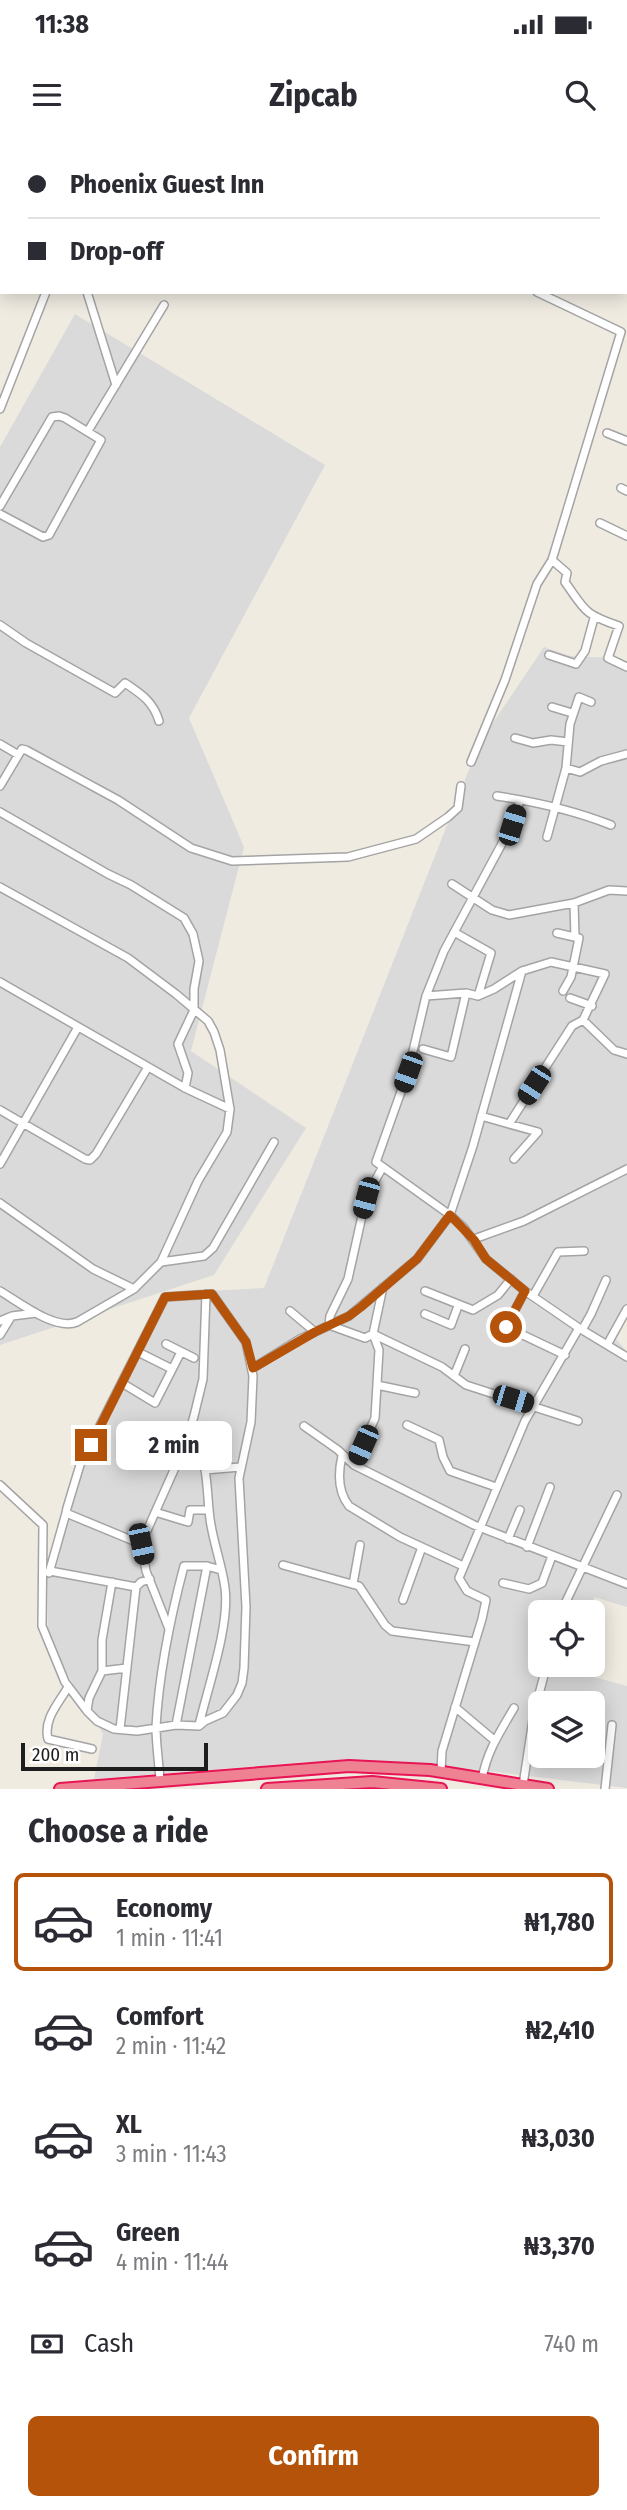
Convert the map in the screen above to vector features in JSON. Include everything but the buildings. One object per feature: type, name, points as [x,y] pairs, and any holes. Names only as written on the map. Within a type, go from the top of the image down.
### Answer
[{"type":"highway","points":[[60,1789],[349,1766],[402,1767],[548,1789]]},
{"type":"highway","points":[[267,1789],[373,1782],[442,1789]]},
{"type":"street","points":[[0,409],[46,294]]},
{"type":"street","points":[[88,294],[116,385]]},
{"type":"street","points":[[471,762],[505,680],[537,584],[552,561],[621,332],[541,294]]},
{"type":"street","points":[[88,431],[164,305]]},
{"type":"street","points":[[0,506],[52,416],[59,416],[101,440],[49,536],[43,537],[0,513]]},
{"type":"street","points":[[607,433],[627,441]]},
{"type":"street","points":[[600,523],[627,536]]},
{"type":"street","points":[[552,561],[568,573],[565,582],[583,610],[594,618],[627,631]]},
{"type":"street","points":[[549,655],[576,663],[585,651],[594,618]]},
{"type":"street","points":[[0,625],[26,643],[115,693],[125,683],[146,697],[155,708],[159,721]]},
{"type":"street","points":[[619,626],[607,658],[627,667]]},
{"type":"street","points":[[547,837],[566,768],[572,713],[579,696],[591,702]]},
{"type":"street","points":[[552,707],[572,713]]},
{"type":"street","points":[[515,737],[533,743],[551,740],[568,742]]},
{"type":"street","points":[[0,744],[17,754]]},
{"type":"street","points":[[0,786],[17,754],[22,749],[26,750],[118,800],[191,848],[232,861],[348,856],[416,839],[458,808],[461,786]]},
{"type":"street","points":[[566,768],[580,772],[601,761],[627,754]]},
{"type":"street","points":[[497,796],[555,806],[611,825]]},
{"type":"street","points":[[520,800],[512,825],[444,951],[426,996],[408,1072],[376,1162],[450,1215],[474,1240],[486,1259],[529,1293],[627,1357]]},
{"type":"street","points":[[0,812],[108,874],[131,884],[184,918],[192,934],[199,961],[194,989],[194,1010],[178,1044],[188,1073],[185,1088]]},
{"type":"street","points":[[452,884],[492,910],[509,915],[574,903],[608,890],[627,891]]},
{"type":"street","points":[[0,887],[128,958],[208,1021],[220,1050],[230,1109],[227,1132],[198,1181],[161,1262],[134,1289],[72,1324],[58,1324],[0,1291]]},
{"type":"street","points":[[574,903],[575,937]]},
{"type":"street","points":[[454,932],[491,953],[478,996]]},
{"type":"street","points":[[557,933],[579,938],[571,977],[563,991]]},
{"type":"street","points":[[426,996],[466,993],[478,996],[522,971],[551,962],[605,974],[592,1006],[583,1020],[572,1026],[509,1124]]},
{"type":"street","points":[[253,1368],[315,1332],[349,1316],[417,1259],[450,1215],[522,971]]},
{"type":"street","points":[[0,982],[185,1088],[230,1109]]},
{"type":"street","points":[[423,1049],[451,1057],[466,993]]},
{"type":"street","points":[[570,998],[592,1006]]},
{"type":"street","points":[[583,1020],[614,1050],[627,1054]]},
{"type":"street","points":[[0,1164],[78,1027]]},
{"type":"street","points":[[0,1110],[90,1160],[148,1067]]},
{"type":"street","points":[[481,1116],[538,1132],[514,1159]]},
{"type":"street","points":[[161,1262],[204,1256],[214,1248],[274,1142]]},
{"type":"street","points":[[329,1325],[330,1316],[348,1279],[366,1198],[382,1168]]},
{"type":"street","points":[[474,1240],[524,1221],[627,1169]]},
{"type":"street","points":[[0,1203],[93,1269],[134,1289]]},
{"type":"street","points":[[565,1355],[506,1327],[558,1252],[584,1251]]},
{"type":"street","points":[[425,1292],[473,1310],[498,1295],[511,1279]]},
{"type":"street","points":[[441,1772],[442,1751],[485,1600],[467,1591],[459,1578],[463,1566],[533,1405],[591,1314],[606,1280]]},
{"type":"street","points":[[354,1465],[374,1418],[379,1350],[373,1334],[383,1287]]},
{"type":"street","points":[[169,1629],[150,1579],[141,1544],[186,1443],[203,1379],[206,1294]]},
{"type":"street","points":[[0,1485],[43,1525],[42,1626],[59,1670],[87,1711],[105,1726],[120,1729],[199,1726],[222,1713],[236,1695],[243,1676],[246,1607],[240,1467],[250,1422],[253,1368],[246,1342],[212,1294],[165,1297],[80,1465],[43,1590]]},
{"type":"street","points":[[425,1314],[451,1325],[458,1306]]},
{"type":"street","points":[[607,1345],[627,1309]]},
{"type":"street","points":[[290,1311],[315,1332]]},
{"type":"street","points":[[0,1321],[12,1316],[37,1313]]},
{"type":"street","points":[[0,1335],[12,1316]]},
{"type":"street","points":[[329,1325],[365,1338],[373,1334]]},
{"type":"street","points":[[373,1334],[442,1367],[466,1385],[578,1421]]},
{"type":"street","points":[[166,1344],[194,1358]]},
{"type":"street","points":[[454,1376],[465,1349]]},
{"type":"street","points":[[138,1352],[172,1369]]},
{"type":"street","points":[[122,1383],[155,1403],[181,1352]]},
{"type":"street","points":[[377,1385],[415,1393]]},
{"type":"street","points":[[407,1425],[439,1440],[450,1471],[496,1487]]},
{"type":"street","points":[[304,1426],[354,1465],[480,1527],[627,1584]]},
{"type":"street","points":[[186,1443],[200,1450],[225,1587],[224,1621],[199,1726]]},
{"type":"street","points":[[342,1456],[338,1472],[344,1499],[349,1506],[400,1537],[463,1566]]},
{"type":"street","points":[[205,1470],[240,1467]]},
{"type":"street","points":[[527,1547],[550,1487]]},
{"type":"street","points":[[567,1600],[617,1495]]},
{"type":"street","points":[[155,1512],[188,1522],[190,1510],[209,1510]]},
{"type":"street","points":[[508,1539],[520,1510]]},
{"type":"street","points":[[66,1513],[141,1544]]},
{"type":"street","points":[[353,1584],[360,1545]]},
{"type":"street","points":[[403,1600],[422,1547]]},
{"type":"street","points":[[503,1583],[529,1590],[542,1583],[552,1556]]},
{"type":"street","points":[[283,1565],[353,1584],[362,1590],[385,1625],[392,1631],[475,1642]]},
{"type":"street","points":[[160,1781],[156,1729],[160,1685],[169,1629],[184,1566],[207,1566],[221,1570]]},
{"type":"street","points":[[176,1725],[207,1566]]},
{"type":"street","points":[[50,1571],[136,1587]]},
{"type":"street","points":[[120,1729],[136,1587],[150,1579]]},
{"type":"street","points":[[87,1711],[89,1698],[102,1671],[102,1640],[112,1582]]},
{"type":"street","points":[[102,1671],[127,1668]]},
{"type":"street","points":[[523,1785],[534,1713],[544,1677]]},
{"type":"street","points":[[68,1686],[50,1717],[46,1729],[48,1739],[92,1749]]},
{"type":"street","points":[[455,1707],[494,1740]]},
{"type":"street","points":[[482,1779],[494,1740],[514,1708]]},
{"type":"street","points":[[605,1789],[612,1726]]},
{"type":"shaded area","points":[[75,314],[325,465],[189,718],[244,847],[191,1051],[306,1128],[214,1275],[0,1345],[0,447]]},
{"type":"shaded area","points":[[544,647],[570,656],[614,658],[627,671],[627,1315],[616,1339],[627,1352],[627,1607],[594,1597],[594,1600],[528,1600],[528,1677],[594,1677],[627,1686],[627,1788],[430,1764],[308,1762],[94,1779],[103,1734],[60,1662],[48,1629],[47,1574],[77,1467],[167,1293],[264,1288],[480,742]]},
{"type":"route","points":[[91,1445],[165,1297],[212,1294],[246,1342],[253,1368],[361,1307],[417,1259],[450,1215],[474,1240],[486,1259],[525,1291],[506,1327]]}]
